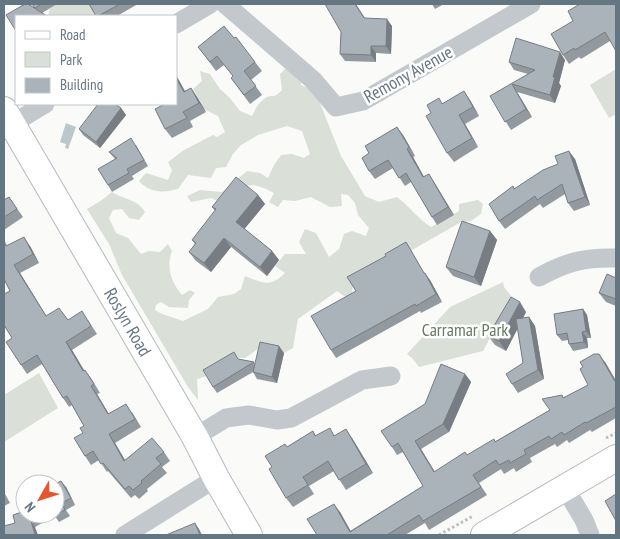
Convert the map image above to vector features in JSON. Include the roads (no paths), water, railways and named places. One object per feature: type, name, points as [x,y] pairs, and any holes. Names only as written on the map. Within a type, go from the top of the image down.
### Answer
[{"type":"street","points":[[178,23],[210,4]]},
{"type":"street","name":"Remony Avenue","points":[[226,4],[313,80],[336,107],[363,101],[531,4]]},
{"type":"street","points":[[8,117],[42,105]]},
{"type":"street","name":"Roslyn Road","points":[[8,117],[249,535]]},
{"type":"street","points":[[539,277],[556,268],[584,259],[616,258]]},
{"type":"street","points":[[194,437],[226,418],[250,416],[277,420],[291,418],[362,380],[392,376]]},
{"type":"street","points":[[484,535],[616,458]]},
{"type":"street","points":[[125,535],[216,478]]},
{"type":"street","points":[[565,488],[584,520],[590,535]]},
{"type":"park label","name":"Carramar Park","points":[[465,329]]}]
